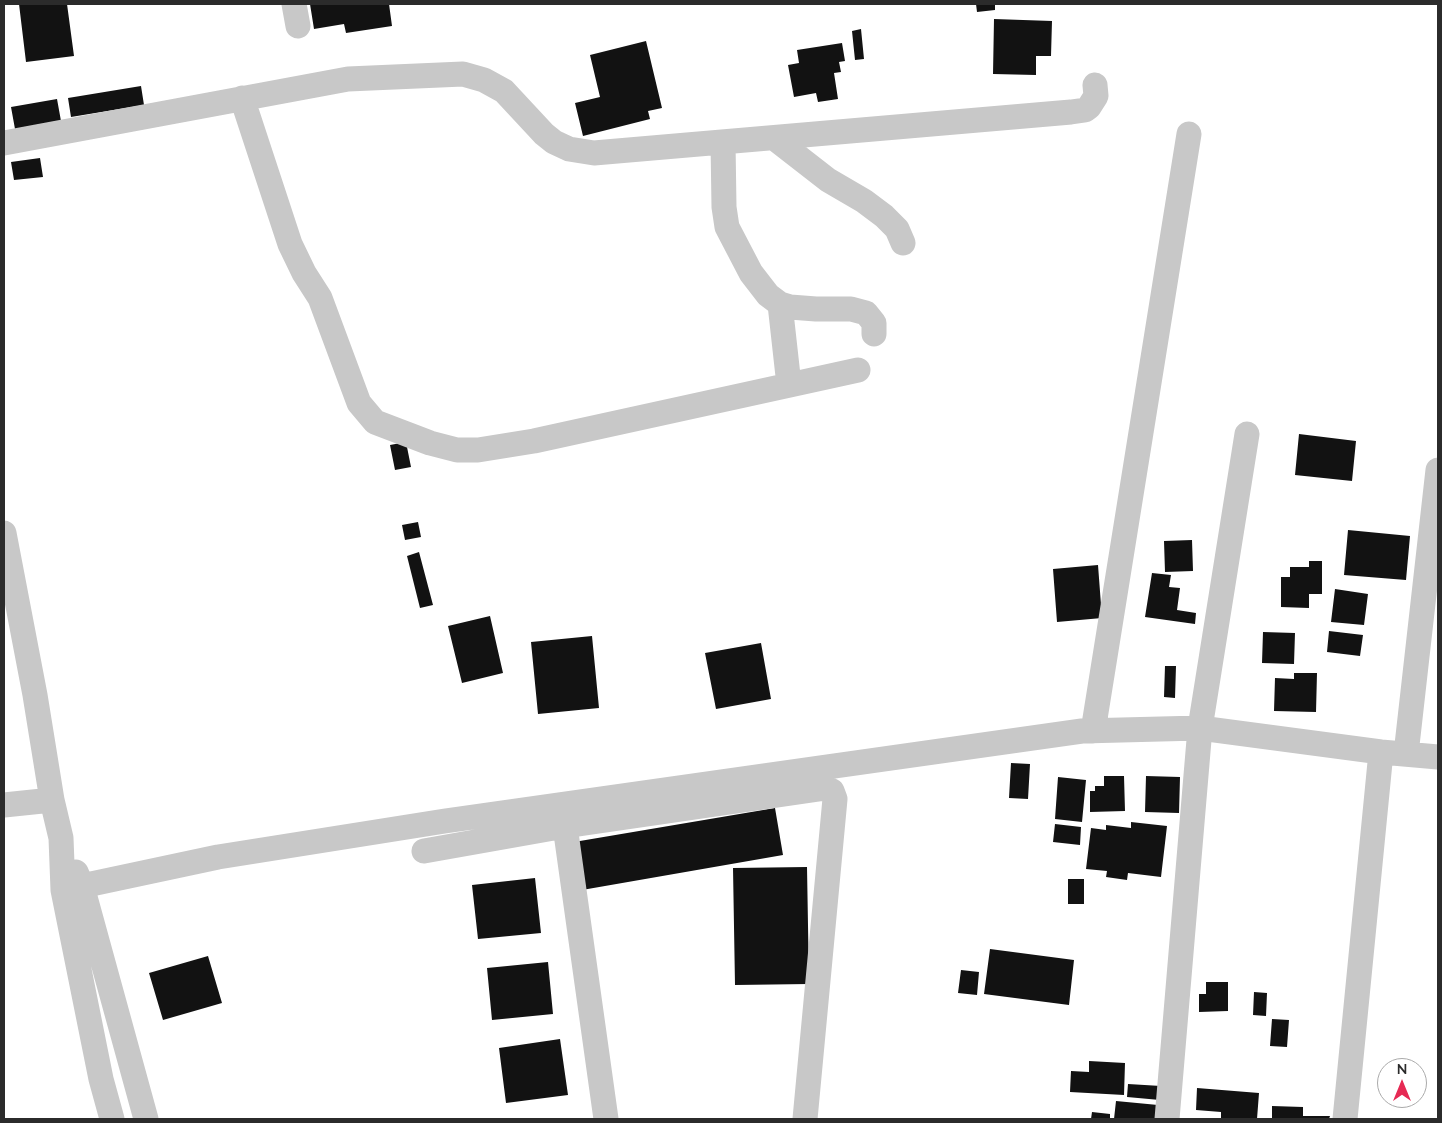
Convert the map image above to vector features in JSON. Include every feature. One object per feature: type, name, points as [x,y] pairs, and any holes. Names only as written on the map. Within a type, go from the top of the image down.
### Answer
[{"type":"street","points":[[4,143],[348,79],[463,74],[484,80],[504,91],[544,134],[554,142],[569,149],[594,153],[1071,112],[1085,110],[1090,107],[1096,96],[1095,85]]},
{"type":"street","points":[[242,98],[290,244],[304,273],[320,298],[359,403],[375,422],[430,443],[457,450],[478,450],[534,441],[858,370]]},
{"type":"street","points":[[1093,731],[1189,134]]},
{"type":"street","points":[[774,138],[828,180],[864,201],[884,216],[897,229],[902,243]]},
{"type":"street","points":[[723,142],[724,207],[727,227],[751,273],[768,294],[780,304],[790,307],[816,309],[851,309],[866,313],[874,323],[874,334]]},
{"type":"street","points":[[780,304],[789,385]]},
{"type":"street","points":[[1167,1119],[1200,728],[1247,434]]},
{"type":"street","points":[[1406,754],[1438,470]]},
{"type":"street","points":[[4,533],[52,800],[73,888],[146,1119]]},
{"type":"street","points":[[73,888],[218,857],[445,821],[1093,731],[1200,728],[1381,752],[1438,757]]},
{"type":"street","points":[[1345,1119],[1381,752]]},
{"type":"street","points":[[424,851],[565,826],[826,788],[832,791],[835,799],[805,1119]]},
{"type":"street","points":[[4,805],[52,800]]},
{"type":"street","points":[[565,826],[606,1119]]},
{"type":"street","points":[[73,888],[101,1079],[112,1119]]},
{"type":"building","points":[[19,4],[67,4],[74,56],[26,62]]},
{"type":"building","points":[[310,4],[389,4],[392,26],[346,33],[344,24],[314,29]]},
{"type":"building","points":[[976,4],[995,4],[995,10],[977,12]]},
{"type":"building","points":[[994,19],[1052,21],[1051,56],[1036,56],[1036,75],[993,74]]},
{"type":"building","points":[[861,29],[864,59],[855,60],[852,31]]},
{"type":"building","points":[[646,41],[662,108],[648,111],[650,119],[583,136],[575,103],[600,97],[590,55]]},
{"type":"building","points":[[842,43],[845,61],[839,62],[841,72],[834,73],[838,99],[818,102],[816,93],[794,97],[788,65],[799,63],[797,50]]},
{"type":"building","points":[[141,86],[144,105],[71,117],[68,98]]},
{"type":"building","points":[[57,99],[61,121],[15,129],[11,107]]},
{"type":"building","points":[[40,158],[43,177],[14,180],[11,162]]},
{"type":"building","points":[[1299,434],[1356,441],[1352,481],[1295,475]]},
{"type":"building","points":[[406,442],[411,467],[395,470],[390,445]]},
{"type":"building","points":[[418,522],[421,537],[405,540],[402,525]]},
{"type":"building","points":[[1348,530],[1410,536],[1406,580],[1344,575]]},
{"type":"building","points":[[1192,540],[1193,571],[1165,572],[1164,541]]},
{"type":"building","points":[[419,552],[433,605],[420,608],[407,556]]},
{"type":"building","points":[[1309,561],[1322,561],[1322,594],[1309,594],[1309,608],[1281,607],[1281,577],[1290,577],[1290,567],[1309,567]]},
{"type":"building","points":[[1098,565],[1102,618],[1057,622],[1053,569]]},
{"type":"building","points":[[1152,573],[1171,575],[1169,587],[1180,588],[1177,610],[1196,613],[1195,624],[1145,617]]},
{"type":"building","points":[[1335,589],[1368,594],[1364,625],[1331,622]]},
{"type":"building","points":[[490,616],[503,673],[462,683],[448,626]]},
{"type":"building","points":[[1329,631],[1363,635],[1360,656],[1327,652]]},
{"type":"building","points":[[1263,632],[1295,633],[1294,664],[1262,663]]},
{"type":"building","points":[[592,636],[599,708],[538,714],[531,642]]},
{"type":"building","points":[[761,643],[771,699],[716,709],[705,653]]},
{"type":"building","points":[[1165,666],[1176,666],[1175,698],[1164,697]]},
{"type":"building","points":[[1294,673],[1317,673],[1316,712],[1274,711],[1275,678],[1294,679]]},
{"type":"building","points":[[1011,763],[1030,764],[1028,799],[1009,798]]},
{"type":"building","points":[[1104,776],[1124,776],[1125,811],[1090,812],[1090,791],[1095,791],[1095,786],[1104,786]]},
{"type":"building","points":[[1146,776],[1180,777],[1179,813],[1145,812]]},
{"type":"building","points":[[1058,777],[1086,780],[1082,822],[1055,819]]},
{"type":"building","points":[[775,808],[783,855],[582,890],[574,842]]},
{"type":"building","points":[[1131,822],[1167,826],[1161,877],[1128,873],[1127,880],[1106,877],[1107,871],[1086,869],[1091,828],[1106,830],[1106,825],[1131,828]]},
{"type":"building","points":[[1055,824],[1081,827],[1080,845],[1053,842]]},
{"type":"building","points":[[807,867],[809,984],[735,985],[733,868]]},
{"type":"building","points":[[535,878],[541,933],[478,939],[472,885]]},
{"type":"building","points":[[1068,879],[1084,879],[1084,904],[1068,904]]},
{"type":"building","points":[[990,949],[1074,960],[1069,1005],[984,994]]},
{"type":"building","points":[[208,956],[222,1003],[163,1020],[149,973]]},
{"type":"building","points":[[548,962],[553,1014],[492,1020],[487,968]]},
{"type":"building","points":[[961,970],[979,972],[977,995],[958,993]]},
{"type":"building","points":[[1206,982],[1228,982],[1228,1011],[1199,1012],[1199,994],[1206,994]]},
{"type":"building","points":[[1254,992],[1267,993],[1266,1016],[1253,1015]]},
{"type":"building","points":[[1272,1019],[1289,1020],[1287,1047],[1270,1046]]},
{"type":"building","points":[[560,1039],[568,1095],[506,1103],[499,1048]]},
{"type":"building","points":[[1089,1061],[1125,1063],[1124,1095],[1070,1092],[1071,1071],[1089,1072]]},
{"type":"building","points":[[1128,1084],[1161,1086],[1160,1100],[1127,1097]]},
{"type":"building","points":[[1197,1088],[1259,1093],[1257,1119],[1221,1119],[1221,1112],[1196,1110]]},
{"type":"building","points":[[1116,1101],[1158,1105],[1157,1119],[1114,1119]]},
{"type":"building","points":[[1272,1106],[1303,1107],[1303,1116],[1330,1116],[1329,1119],[1272,1119]]},
{"type":"building","points":[[1092,1112],[1110,1114],[1110,1119],[1091,1119]]}]
